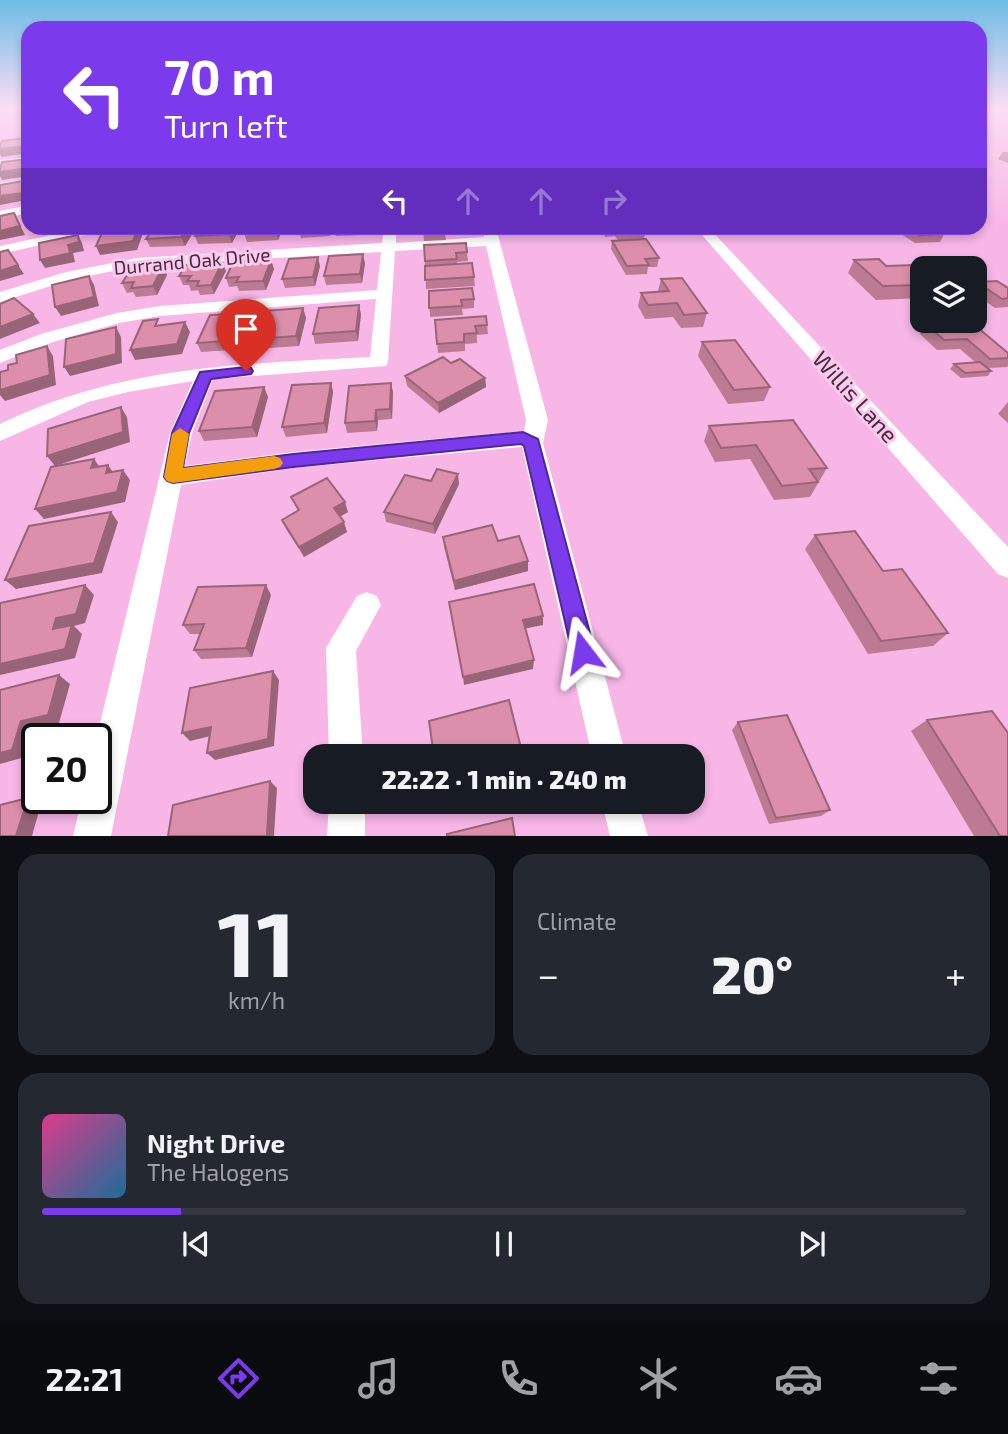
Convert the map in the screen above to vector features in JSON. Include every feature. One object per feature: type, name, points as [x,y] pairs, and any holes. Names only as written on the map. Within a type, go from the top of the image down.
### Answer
[{"type":"street","points":[[0,163],[21,161]]},
{"type":"street","points":[[0,186],[21,183]]},
{"type":"street","points":[[0,215],[21,210]]},
{"type":"street","points":[[0,250],[68,235]]},
{"type":"street","points":[[0,432],[51,408],[92,394],[205,375],[379,362],[390,235]]},
{"type":"street","name":"Durrand Oak Drive","points":[[0,297],[66,276],[137,262],[389,248],[484,235]]},
{"type":"street","points":[[491,235],[537,420],[532,443],[606,744]]},
{"type":"street","name":"Willis Lane","points":[[708,235],[1008,566]]},
{"type":"street","points":[[0,357],[47,338],[117,318],[160,311],[385,294]]},
{"type":"street","points":[[92,835],[181,433],[205,375]]},
{"type":"street","points":[[173,477],[293,460],[523,438],[532,443]]},
{"type":"street","points":[[345,744],[341,648],[367,605]]},
{"type":"street","points":[[346,835],[347,814]]},
{"type":"street","points":[[623,814],[629,835]]},
{"type":"building","points":[[21,160],[21,169],[0,172],[2,162]]},
{"type":"building","points":[[21,181],[21,193],[0,196],[0,185]]},
{"type":"building","points":[[14,213],[20,226],[0,231],[0,216]]},
{"type":"building","points":[[78,235],[79,242],[68,245],[70,253],[40,260],[39,243]]},
{"type":"building","points":[[101,235],[135,235],[133,241],[96,246]]},
{"type":"building","points":[[149,235],[183,235],[181,237],[146,239]]},
{"type":"building","points":[[646,239],[659,258],[645,259],[649,265],[627,266],[612,241]]},
{"type":"building","points":[[466,243],[467,252],[456,253],[457,259],[425,261],[424,245]]},
{"type":"building","points":[[8,250],[18,265],[0,271],[0,252]]},
{"type":"building","points":[[363,254],[360,274],[324,276],[329,256]]},
{"type":"building","points":[[318,257],[313,277],[282,279],[289,259]]},
{"type":"building","points":[[879,259],[886,266],[910,265],[910,285],[883,286],[854,260]]},
{"type":"building","points":[[271,260],[263,281],[236,282],[239,277],[226,278],[233,262]]},
{"type":"building","points":[[222,263],[211,285],[197,286],[199,281],[187,281],[191,276],[179,276],[186,265]]},
{"type":"building","points":[[472,263],[474,277],[425,280],[425,266]]},
{"type":"building","points":[[163,266],[153,286],[131,288],[134,282],[122,283],[131,269]]},
{"type":"building","points":[[89,276],[94,297],[55,307],[52,285]]},
{"type":"building","points":[[682,278],[707,313],[684,315],[677,303],[648,305],[641,293],[669,291],[661,279]]},
{"type":"building","points":[[997,281],[1008,288],[1008,298],[1002,299],[987,289],[987,282]]},
{"type":"building","points":[[472,288],[474,299],[461,300],[462,306],[429,308],[429,291]]},
{"type":"building","points":[[14,298],[33,314],[0,327],[0,304]]},
{"type":"building","points":[[359,305],[356,331],[313,334],[319,308]]},
{"type":"building","points":[[303,308],[296,336],[253,339],[263,311]]},
{"type":"building","points":[[252,313],[242,340],[197,343],[210,315]]},
{"type":"building","points":[[486,316],[487,325],[475,326],[477,333],[464,334],[464,342],[437,344],[435,320]]},
{"type":"building","points":[[158,319],[155,326],[185,322],[177,344],[130,350],[143,321]]},
{"type":"building","points":[[116,327],[116,354],[64,367],[66,339]]},
{"type":"building","points":[[936,333],[984,333],[1008,353],[1008,358],[990,359],[967,339],[944,340]]},
{"type":"building","points":[[735,340],[770,387],[734,390],[702,342]]},
{"type":"building","points":[[47,346],[50,375],[0,390],[0,372],[8,370],[8,365],[17,363],[16,355]]},
{"type":"building","points":[[443,357],[451,363],[460,359],[485,378],[438,403],[405,376]]},
{"type":"building","points":[[980,362],[991,371],[965,373],[954,364]]},
{"type":"building","points":[[331,383],[324,423],[282,427],[292,385]]},
{"type":"building","points":[[391,383],[390,409],[376,410],[375,421],[345,423],[349,386]]},
{"type":"building","points":[[264,387],[252,427],[199,431],[215,391]]},
{"type":"building","points":[[121,407],[123,432],[47,456],[48,429]]},
{"type":"building","points":[[793,420],[827,468],[809,469],[818,482],[782,486],[756,445],[721,448],[709,426]]},
{"type":"building","points":[[94,459],[91,468],[108,465],[106,473],[123,470],[117,492],[35,509],[51,467]]},
{"type":"building","points":[[437,469],[458,474],[433,524],[384,512],[405,475],[431,481]]},
{"type":"building","points":[[327,478],[345,502],[334,508],[344,522],[299,547],[282,520],[299,510],[291,497]]},
{"type":"building","points":[[111,512],[94,563],[5,580],[29,526]]},
{"type":"building","points":[[492,525],[498,541],[519,536],[528,561],[454,581],[443,537]]},
{"type":"building","points":[[855,531],[883,571],[902,569],[948,633],[881,641],[815,535]]},
{"type":"building","points":[[534,584],[543,616],[523,620],[534,660],[463,677],[449,602]]},
{"type":"building","points":[[85,585],[76,614],[56,618],[53,629],[72,625],[65,649],[0,664],[0,603]]},
{"type":"building","points":[[266,585],[246,648],[194,650],[204,624],[183,625],[198,587]]},
{"type":"building","points":[[273,671],[268,739],[207,753],[211,727],[182,733],[190,688]]},
{"type":"building","points":[[59,675],[48,715],[21,721],[12,750],[0,753],[0,690]]},
{"type":"building","points":[[509,700],[520,744],[432,744],[429,721]]},
{"type":"building","points":[[992,711],[1008,733],[1008,836],[1000,836],[927,720]]},
{"type":"building","points":[[787,715],[830,810],[776,818],[738,722]]},
{"type":"building","points":[[270,781],[267,836],[168,836],[173,805]]},
{"type":"building","points":[[21,800],[23,814],[16,836],[0,836],[0,805]]},
{"type":"building","points":[[512,818],[515,836],[447,836],[447,834]]},
{"type":"slow traffic","points":[[180,434],[173,477],[274,463]]},
{"type":"route","points":[[246,371],[205,375],[181,433],[173,477],[293,460],[523,438],[532,443],[583,652]]}]
